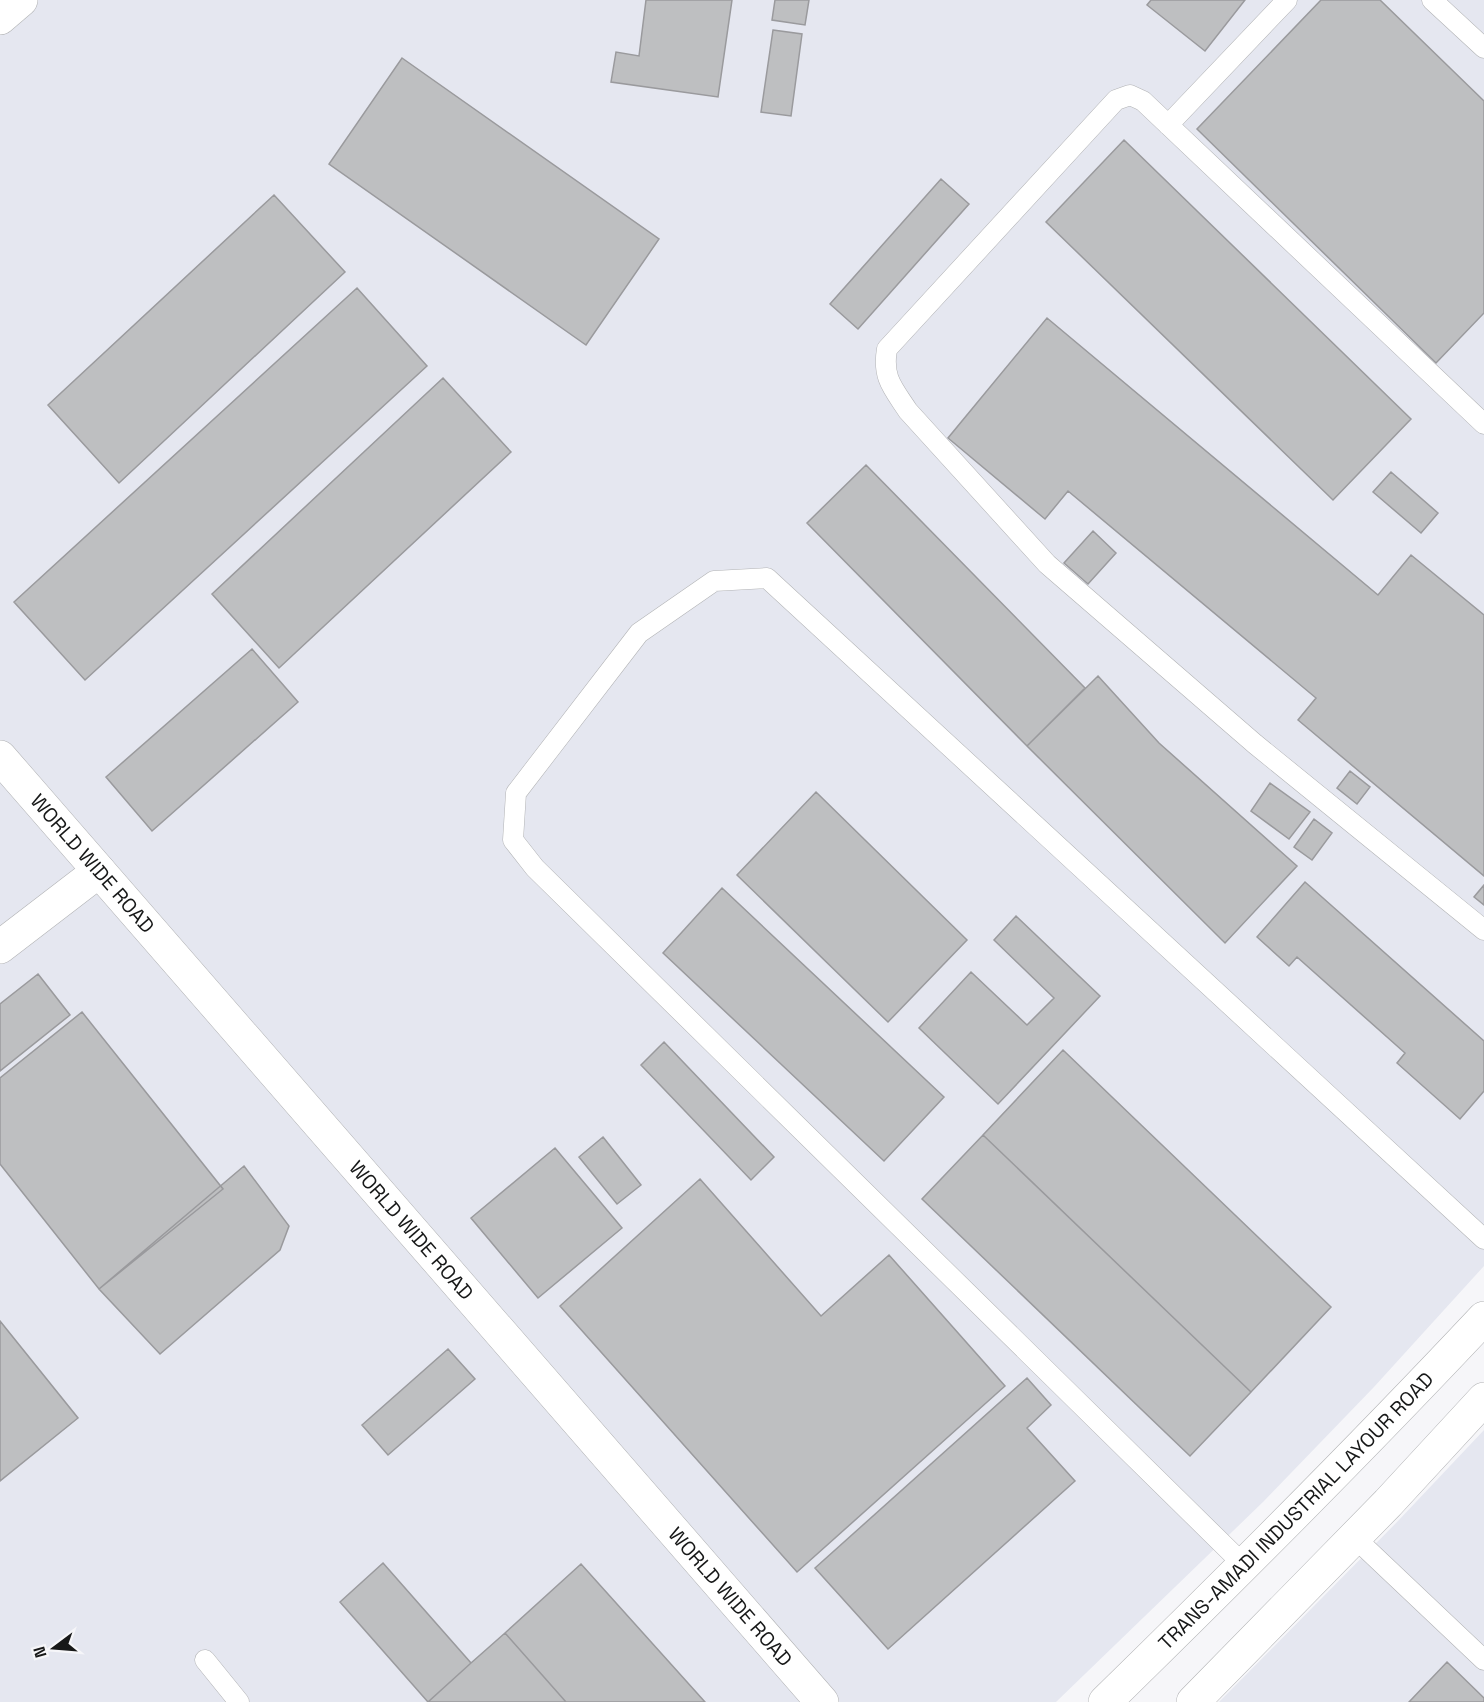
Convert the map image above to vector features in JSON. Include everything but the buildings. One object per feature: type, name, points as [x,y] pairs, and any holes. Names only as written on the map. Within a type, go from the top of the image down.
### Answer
[{"type":"street","points":[[0,18],[21,0]]},
{"type":"street","name":"WORLD WIDE ROAD","points":[[0,757],[822,1702]]},
{"type":"street","points":[[0,947],[99,871]]},
{"type":"street","name":"TRANS-AMADI INDUSTRIAL LAYOUR ROAD","points":[[1105,1702],[1386,1422],[1484,1318]]},
{"type":"street","points":[[1193,1702],[1354,1537],[1484,1399]]},
{"type":"lane","points":[[1168,125],[1287,0]]},
{"type":"lane","points":[[1432,0],[1484,48]]},
{"type":"lane","points":[[1484,424],[1143,101],[1130,95],[1116,100],[887,349],[884,366],[891,385],[908,411],[1047,564],[1255,744],[1484,930]]},
{"type":"lane","points":[[1244,1565],[535,868],[513,840],[516,793],[639,633],[714,581],[767,578],[1484,1239]]},
{"type":"lane","points":[[1354,1537],[1484,1660]]},
{"type":"lane","points":[[205,1660],[239,1702]]},
{"type":"shaded area","points":[[0,0],[1484,0],[1484,1266],[1374,1387],[1263,1502],[1056,1702],[0,1702]]},
{"type":"shaded area","points":[[1484,1430],[1484,1702],[1219,1702],[1398,1521]]}]
